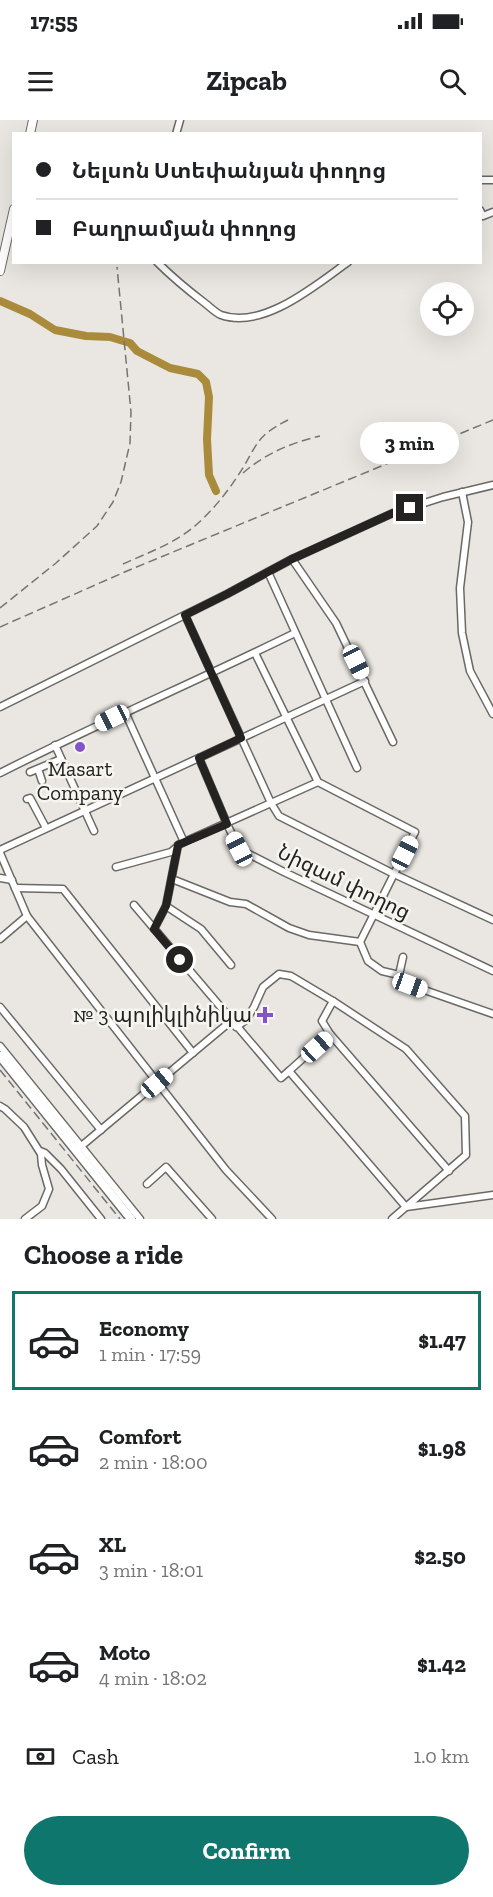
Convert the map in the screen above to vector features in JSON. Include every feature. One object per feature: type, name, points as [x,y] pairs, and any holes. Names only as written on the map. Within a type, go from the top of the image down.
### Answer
[{"type":"highway","points":[[0,1056],[78,1148],[131,1219]]},
{"type":"main road","points":[[0,271],[12,218]]},
{"type":"street","points":[[159,264],[178,283],[219,314],[234,317],[266,314],[276,310],[345,264]]},
{"type":"street","points":[[0,707],[292,559],[393,513],[493,485]]},
{"type":"street","points":[[462,492],[468,522],[460,588],[462,633],[470,671],[493,714]]},
{"type":"street","points":[[292,559],[336,623],[393,742]]},
{"type":"street","points":[[268,572],[357,768]]},
{"type":"street","points":[[185,615],[279,816],[394,874],[493,920]]},
{"type":"street","points":[[0,772],[295,633]]},
{"type":"street","points":[[255,653],[318,782],[415,832],[360,942]]},
{"type":"street","points":[[272,1219],[226,1170],[27,916],[0,851],[365,681]]},
{"type":"street","points":[[125,712],[181,843],[166,906],[154,929]]},
{"type":"street","points":[[55,745],[94,831]]},
{"type":"street","name":"Նիզամ փողոց","points":[[199,758],[239,849],[493,971]]},
{"type":"street","points":[[30,772],[61,759]]},
{"type":"street","points":[[38,769],[42,781]]},
{"type":"street","points":[[116,867],[171,852],[181,843],[318,782]]},
{"type":"street","points":[[27,799],[30,798],[46,828]]},
{"type":"street","points":[[0,878],[12,880]]},
{"type":"street","points":[[172,879],[230,902],[246,904],[289,928],[309,935],[360,942]]},
{"type":"street","points":[[15,888],[63,889],[193,1053]]},
{"type":"street","points":[[134,905],[281,1078],[330,1034]]},
{"type":"street","points":[[166,906],[201,929],[231,965]]},
{"type":"street","points":[[0,939],[27,916]]},
{"type":"street","points":[[360,942],[368,960],[382,971],[399,975],[410,985],[493,1014]]},
{"type":"street","points":[[399,975],[403,957]]},
{"type":"street","points":[[236,1027],[246,1020],[263,987],[279,974],[291,976],[406,1049],[465,1116],[466,1155],[392,1219]]},
{"type":"street","points":[[333,1001],[322,1021],[330,1034],[449,1170]]},
{"type":"street","points":[[0,1007],[101,1130]]},
{"type":"street","points":[[78,1148],[231,1021]]},
{"type":"street","points":[[0,1046],[78,1148],[140,1219]]},
{"type":"street","points":[[289,1071],[406,1207]]},
{"type":"street","points":[[0,1106],[24,1127],[40,1151],[49,1189],[42,1206],[25,1219]]},
{"type":"street","points":[[40,1151],[45,1153],[61,1170],[101,1219]]},
{"type":"street","points":[[147,1185],[166,1167],[212,1219]]},
{"type":"street","points":[[406,1207],[493,1195]]},
{"type":"waterway","points":[[0,301],[30,314],[55,330],[86,336],[110,337],[130,343],[137,351],[170,368],[198,374],[206,382],[209,397],[207,439],[209,475],[216,491]]},
{"type":"railway","points":[[0,608],[97,526],[113,502],[121,482],[130,443],[131,412],[117,267]]},
{"type":"railway","points":[[123,564],[170,542],[196,525],[228,490],[262,438],[288,420]]},
{"type":"railway","points":[[0,627],[127,571],[493,420]]},
{"type":"railway","points":[[243,473],[279,450],[320,436]]},
{"type":"railway","points":[[0,1070],[120,1219]]},
{"type":"place","name":"Masart Company","points":[[80,747]]},
{"type":"place","name":"№ 3 պոլիկլինիկա","points":[[265,1015]]},
{"type":"route","points":[[180,960],[154,929],[166,906],[178,845],[227,824],[199,758],[241,738],[185,615],[292,559],[393,513],[410,508]]}]
